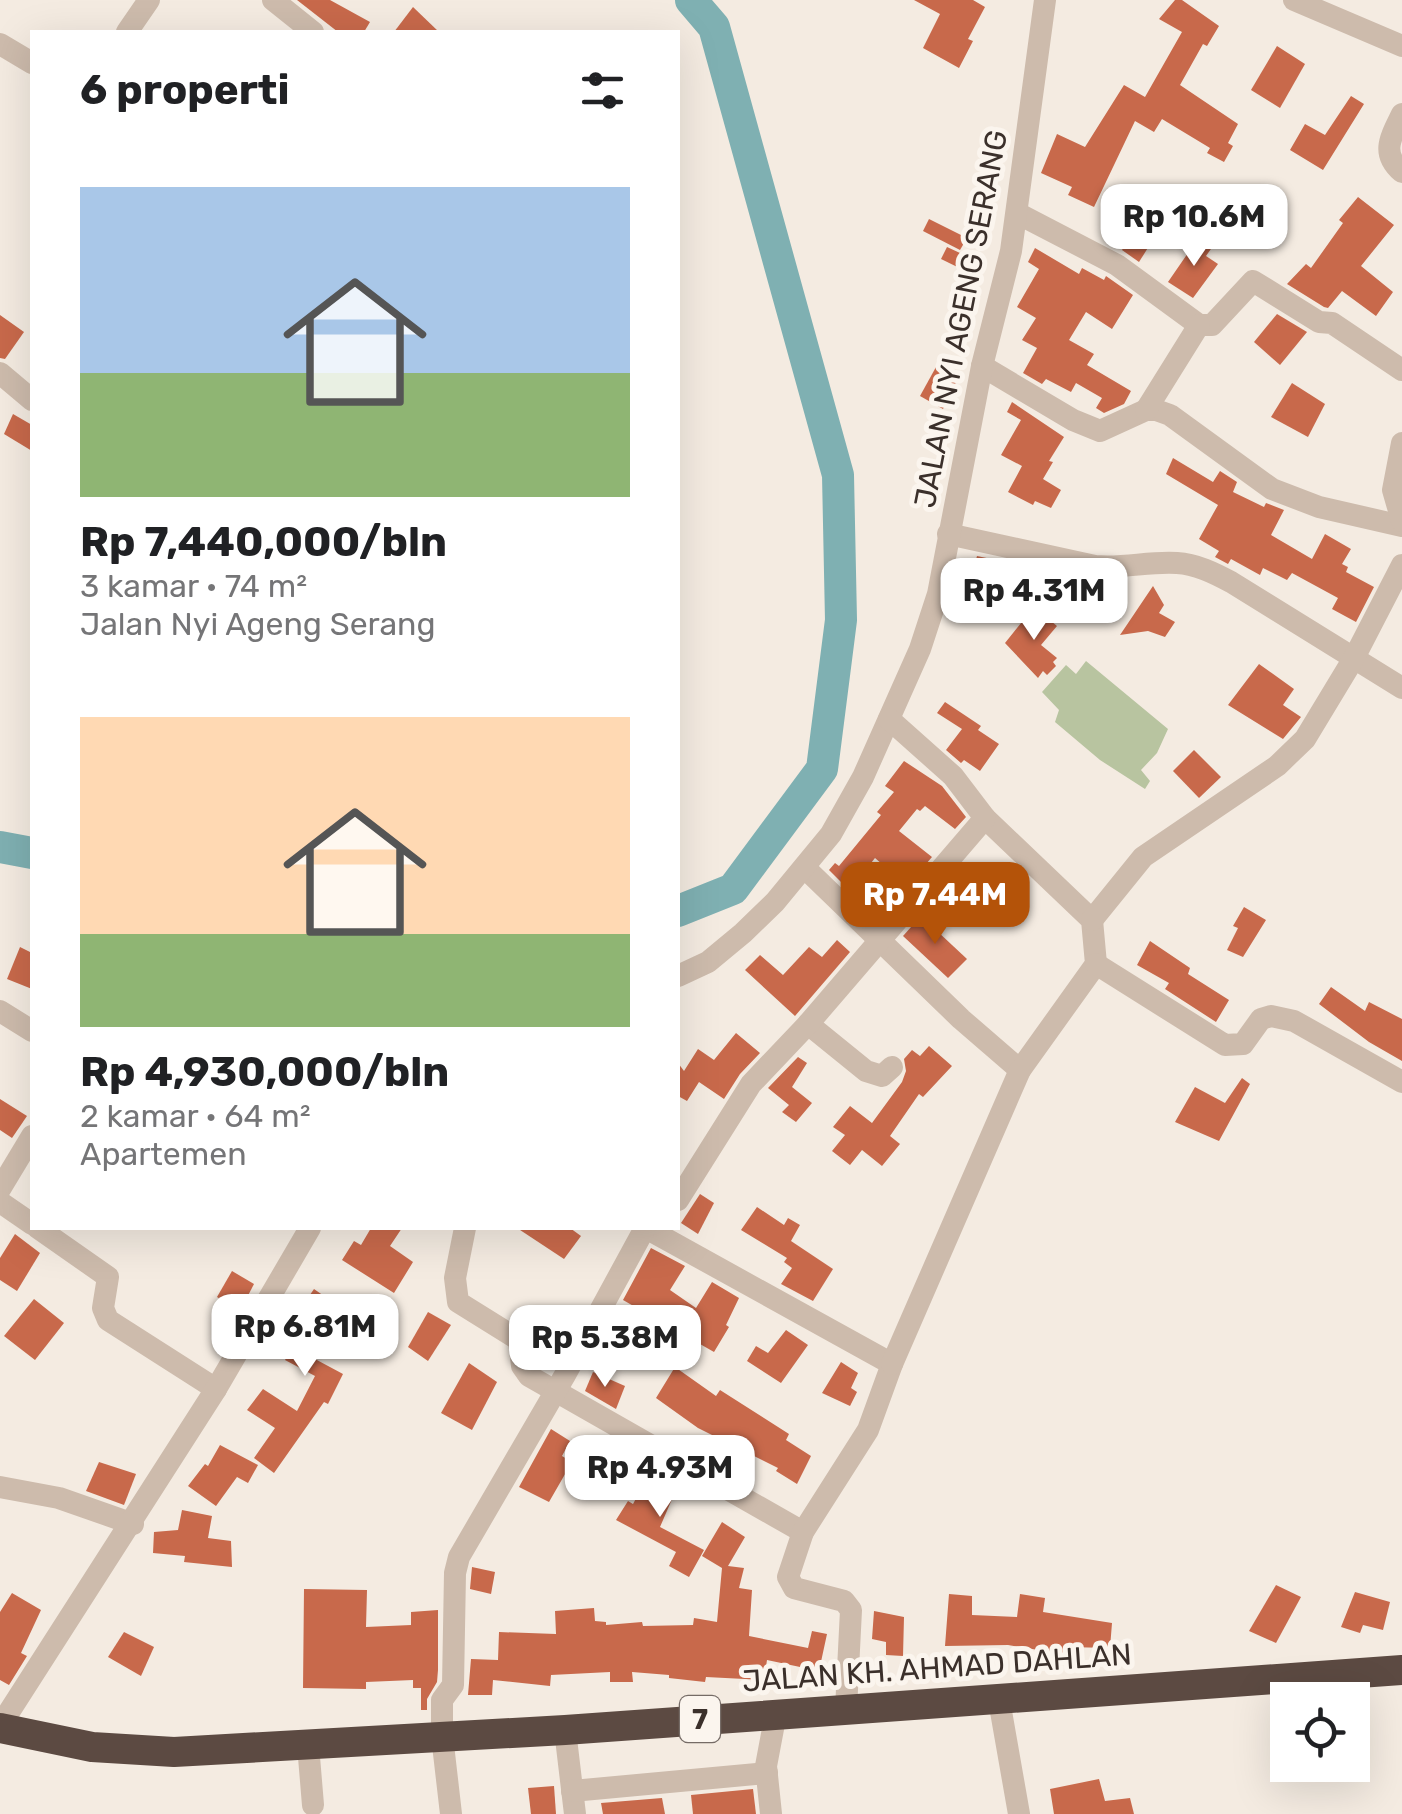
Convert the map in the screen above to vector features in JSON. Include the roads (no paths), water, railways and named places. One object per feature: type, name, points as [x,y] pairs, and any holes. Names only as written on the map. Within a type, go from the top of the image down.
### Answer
[{"type":"highway","name":"JALAN KH. AHMAD DAHLAN","points":[[0,1727],[92,1747],[174,1752],[565,1730],[1402,1670]]},
{"type":"street","points":[[129,30],[149,0]]},
{"type":"street","points":[[272,0],[310,30]]},
{"type":"street","name":"JALAN NYI AGENG SERANG","points":[[680,975],[708,962],[743,933],[804,868],[848,807],[920,649],[938,594],[982,366],[1011,251],[1044,0]]},
{"type":"street","points":[[1294,0],[1402,46]]},
{"type":"street","points":[[0,44],[30,62]]},
{"type":"street","points":[[1402,114],[1388,146],[1390,162],[1402,172]]},
{"type":"street","points":[[1016,212],[1117,265],[1199,325],[1212,325],[1253,280],[1319,322],[1332,323],[1402,370]]},
{"type":"street","points":[[982,366],[1073,420],[1100,431],[1146,410],[1199,325]]},
{"type":"street","points":[[0,372],[30,398]]},
{"type":"street","points":[[1146,410],[1170,415],[1272,489],[1319,507],[1402,524]]},
{"type":"street","points":[[1402,443],[1393,490],[1402,524]]},
{"type":"street","points":[[948,534],[1094,566],[1119,569],[1181,563],[1204,569],[1232,582],[1402,688]]},
{"type":"street","points":[[1092,920],[1143,856],[1277,766],[1305,739],[1354,658],[1402,564]]},
{"type":"street","points":[[846,1709],[851,1610],[844,1601],[788,1583],[803,1532],[868,1430],[892,1364],[1020,1070],[1096,964],[1092,920],[985,818],[953,776],[889,719]]},
{"type":"street","points":[[680,1197],[751,1084],[808,1024],[985,818]]},
{"type":"street","points":[[804,868],[1020,1070]]},
{"type":"street","points":[[1096,964],[1225,1045],[1243,1044],[1261,1019],[1284,1017],[1402,1082]]},
{"type":"street","points":[[0,1011],[30,1031]]},
{"type":"street","points":[[808,1024],[866,1071],[882,1076],[892,1067]]},
{"type":"street","points":[[0,1189],[30,1139]]},
{"type":"street","points":[[0,1202],[30,1223]]},
{"type":"street","points":[[41,1230],[108,1278],[102,1308],[108,1320],[216,1390]]},
{"type":"street","points":[[0,1727],[216,1390],[309,1230]]},
{"type":"street","points":[[465,1230],[455,1278],[458,1302],[519,1340],[525,1372],[803,1532]]},
{"type":"street","points":[[451,1814],[442,1700],[453,1686],[458,1557],[651,1230]]},
{"type":"street","points":[[654,1230],[892,1364]]},
{"type":"street","points":[[0,1488],[60,1498],[132,1524]]},
{"type":"street","points":[[999,1700],[1019,1814]]},
{"type":"street","points":[[771,1814],[767,1773],[776,1714]]},
{"type":"street","points":[[565,1730],[573,1803],[767,1773]]},
{"type":"street","points":[[308,1745],[313,1805]]},
{"type":"waterway","points":[[680,910],[733,889],[822,769],[841,620],[838,475],[714,27],[691,0]]},
{"type":"waterway","points":[[0,847],[30,853]]}]
